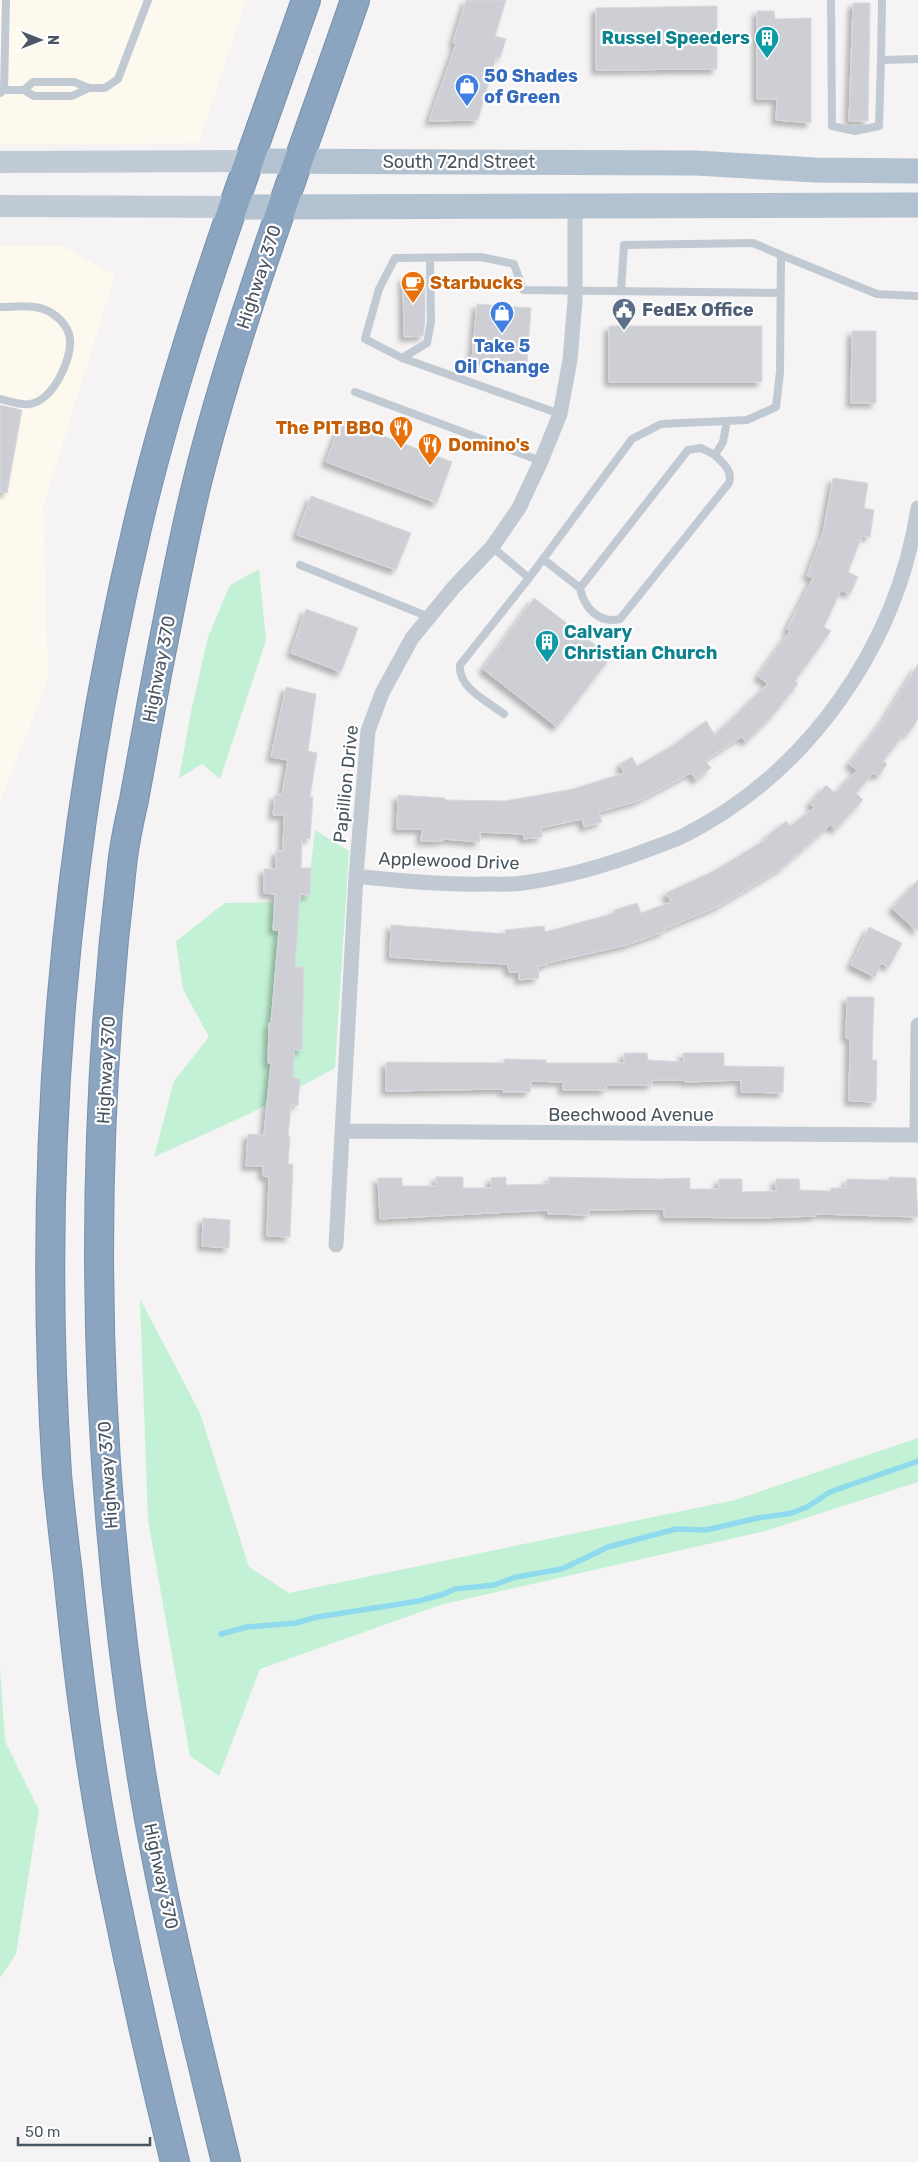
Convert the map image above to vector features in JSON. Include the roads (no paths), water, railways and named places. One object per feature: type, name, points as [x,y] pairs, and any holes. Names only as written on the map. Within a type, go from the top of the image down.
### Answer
[{"type":"highway","points":[[175,2162],[111,1878],[89,1750],[76,1654],[58,1477],[51,1345],[50,1252],[55,1110],[63,993],[75,874],[115,623],[166,413],[194,322],[306,0]]},
{"type":"highway","name":"Highway 370","points":[[226,2162],[158,1865],[141,1776],[127,1674],[112,1542],[101,1374],[99,1253],[102,1106],[122,861],[175,581],[200,468],[220,397],[282,205],[300,162],[355,0]]},
{"type":"main road","name":"South 72nd Street","points":[[0,162],[696,163],[833,170],[918,171]]},
{"type":"main road","points":[[0,206],[918,205]]},
{"type":"street","name":"Papillion Drive","points":[[336,1244],[356,876],[368,731],[382,693],[412,638],[454,587],[492,547],[518,508],[541,461],[560,414],[570,360],[575,290],[575,205]]},
{"type":"street","name":"Applewood Drive","points":[[356,876],[405,882],[520,884],[576,874],[684,836],[731,808],[786,763],[827,719],[858,674],[879,633],[898,587],[914,536],[918,508]]},
{"type":"street","points":[[918,1025],[918,1135]]},
{"type":"street","name":"Beechwood Avenue","points":[[343,1130],[918,1135]]},
{"type":"lane","points":[[6,0],[2,92],[24,90],[34,96],[72,96],[89,88]]},
{"type":"lane","points":[[24,90],[33,82],[74,82],[89,88],[105,88],[118,79],[148,0]]},
{"type":"lane","points":[[831,0],[832,126],[855,131],[879,126],[882,0]]},
{"type":"lane","points":[[881,60],[918,59]]},
{"type":"lane","points":[[621,291],[624,245],[752,243],[877,294],[918,296]]},
{"type":"lane","points":[[504,714],[466,685],[460,675],[460,665],[529,578],[632,440],[661,424],[747,420],[776,407],[780,372],[781,255]]},
{"type":"lane","points":[[560,414],[402,358],[365,339],[379,289],[395,258],[481,257],[514,264],[523,290],[780,293]]},
{"type":"lane","points":[[402,358],[427,343],[432,322],[430,258]]},
{"type":"lane","points":[[0,307],[38,307],[52,313],[64,323],[70,338],[68,356],[54,389],[41,400],[30,405],[0,399]]},
{"type":"lane","points":[[355,392],[541,461]]},
{"type":"lane","points":[[715,455],[723,442],[726,421]]},
{"type":"lane","points":[[543,559],[580,588],[582,599],[587,607],[600,618],[610,621],[620,619],[729,483],[731,477],[729,470],[715,455],[701,448],[688,450],[580,588]]},
{"type":"lane","points":[[492,547],[529,578]]},
{"type":"lane","points":[[300,566],[429,617]]},
{"type":"waterway","points":[[221,1634],[247,1627],[296,1623],[317,1617],[419,1601],[455,1589],[494,1585],[516,1577],[562,1569],[608,1547],[676,1529],[706,1530],[758,1518],[792,1513],[807,1507],[830,1492],[918,1461]]},
{"type":"place","name":"Russel Speeders","points":[[767,59]]},
{"type":"place","name":"50 Shades of Green","points":[[467,107]]},
{"type":"place","name":"Starbucks","points":[[413,304]]},
{"type":"place","name":"FedEx Office","points":[[624,331]]},
{"type":"place","name":"Take 5 Oil Change","points":[[502,334]]},
{"type":"place","name":"The PIT BBQ","points":[[401,449]]},
{"type":"place","name":"Domino's","points":[[430,466]]},
{"type":"place","name":"Calvary Christian Church","points":[[547,663]]}]
